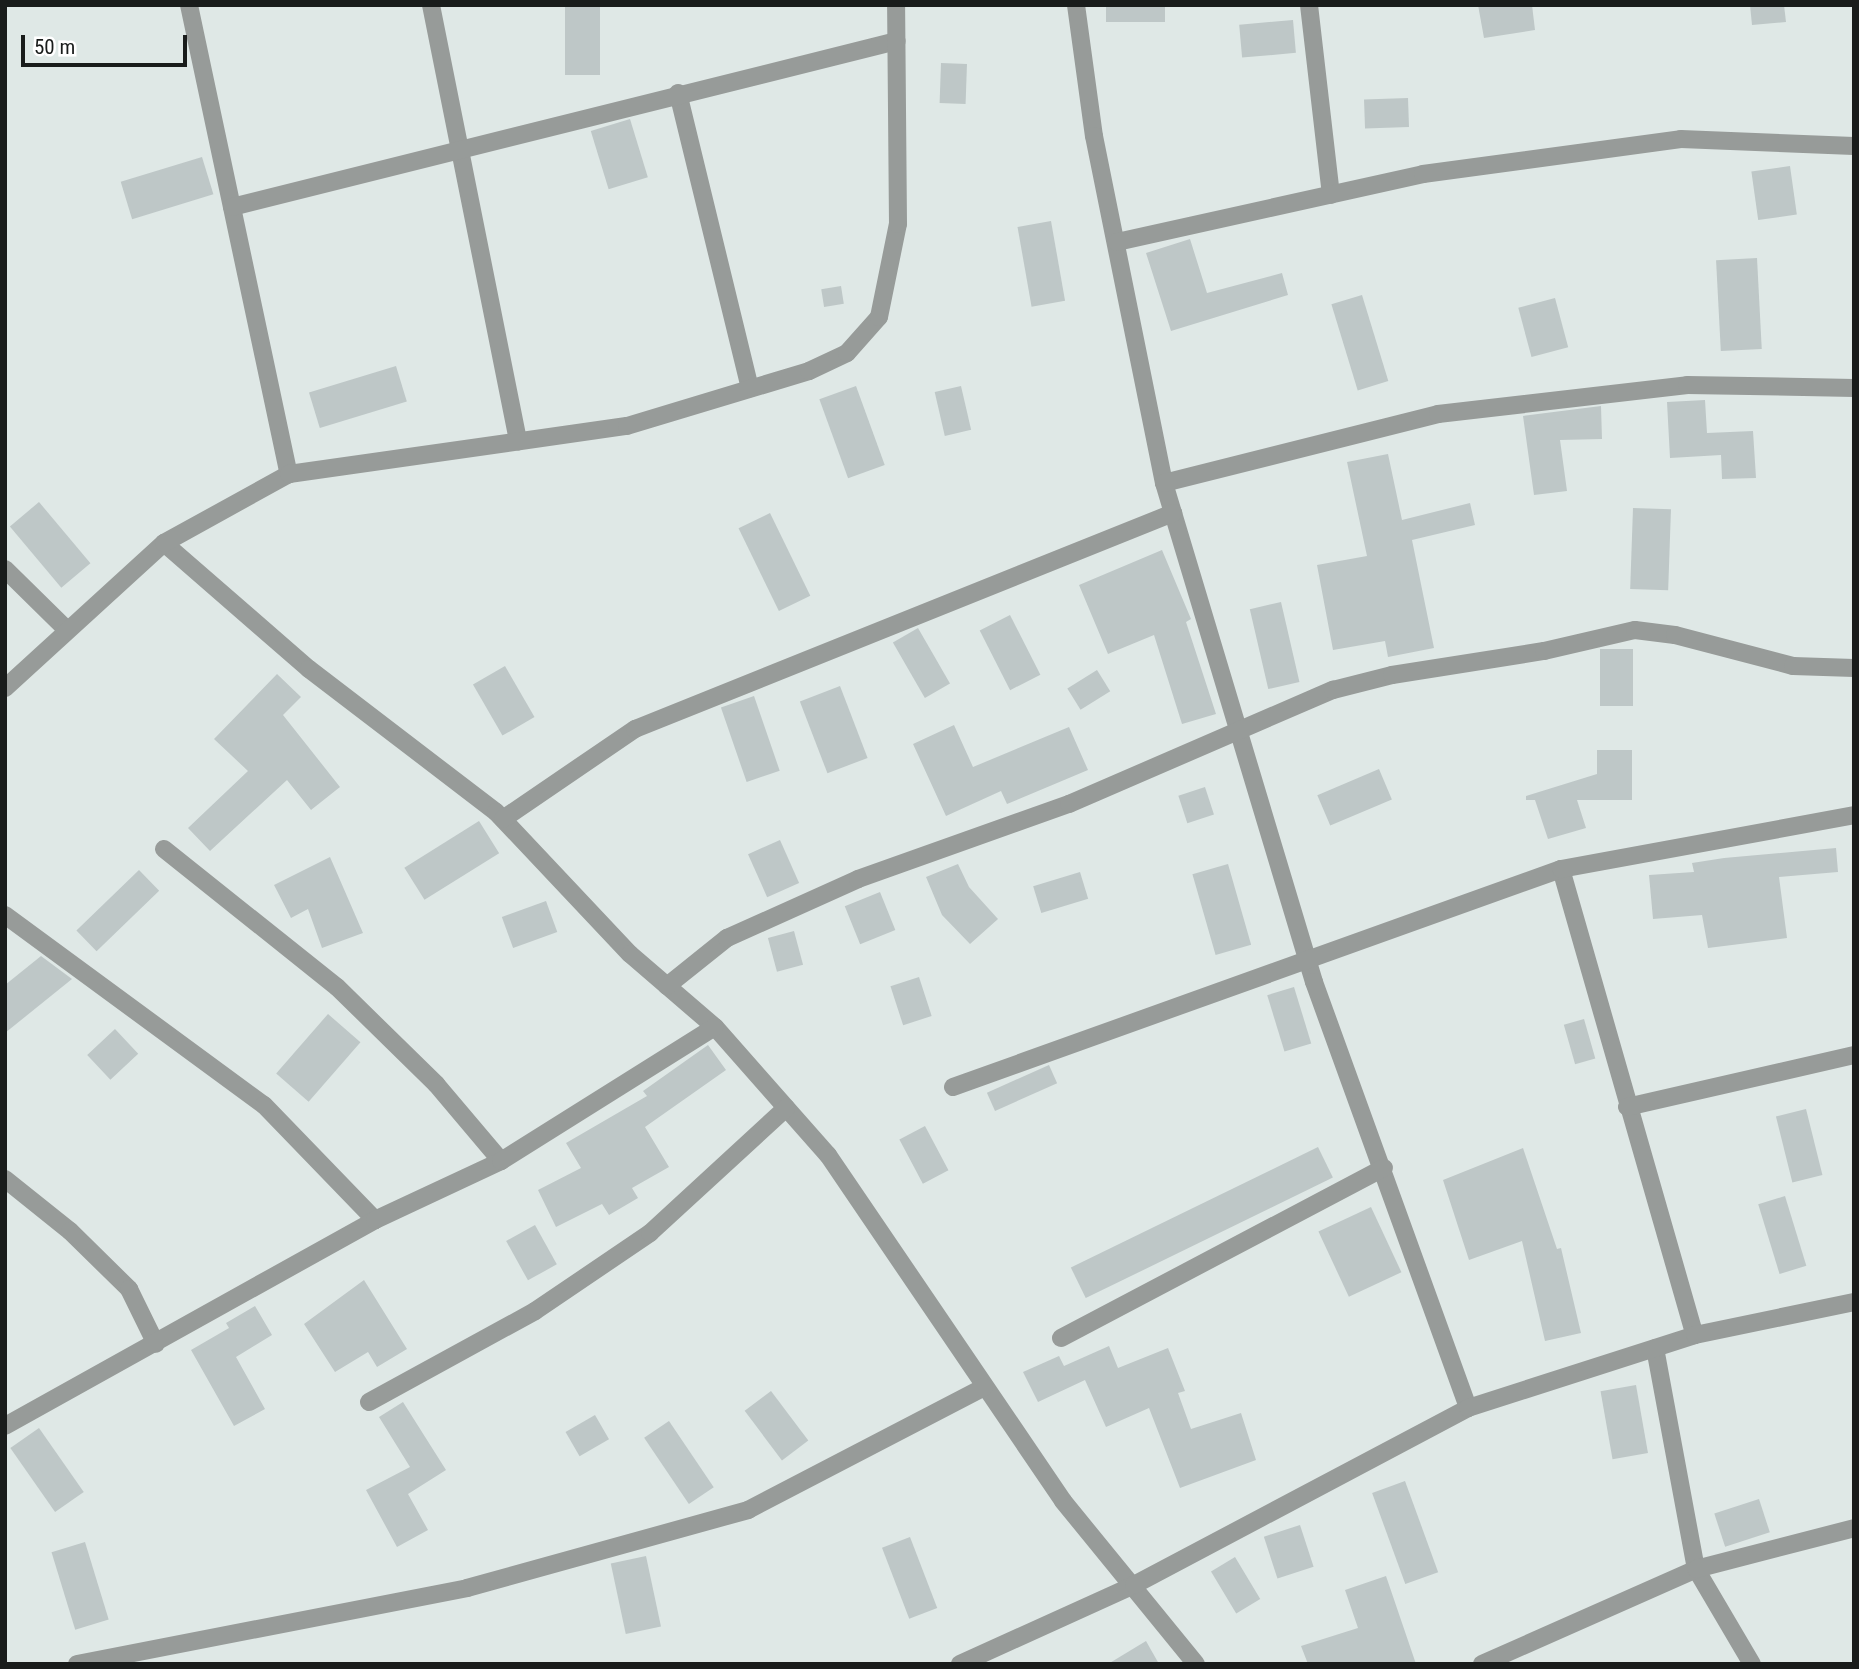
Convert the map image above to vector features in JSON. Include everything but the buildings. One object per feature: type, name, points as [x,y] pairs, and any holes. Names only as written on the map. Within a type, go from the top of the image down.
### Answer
[{"type":"street","points":[[189,5],[289,474]]},
{"type":"street","points":[[431,5],[518,441]]},
{"type":"street","points":[[5,688],[164,542],[289,474],[627,426],[750,388],[847,354],[879,317],[898,224],[896,5]]},
{"type":"street","points":[[1076,5],[1094,136],[1164,483],[1307,959],[1468,1408]]},
{"type":"street","points":[[1309,5],[1331,195]]},
{"type":"street","points":[[232,207],[678,93],[897,41]]},
{"type":"street","points":[[678,93],[750,388]]},
{"type":"street","points":[[1117,242],[1423,174],[1681,139],[1854,146]]},
{"type":"street","points":[[1164,483],[1438,414],[1687,385],[1854,388]]},
{"type":"street","points":[[503,819],[635,729],[1173,513]]},
{"type":"street","points":[[164,542],[309,669],[503,819],[630,954],[715,1027],[828,1155],[1063,1501],[1196,1664]]},
{"type":"street","points":[[5,569],[67,630]]},
{"type":"street","points":[[667,986],[727,938],[858,879],[1069,804],[1239,733],[1333,690],[1635,630],[1675,635],[1793,666],[1854,668]]},
{"type":"street","points":[[953,1087],[1561,869],[1854,815]]},
{"type":"street","points":[[164,849],[337,987],[436,1084],[501,1161]]},
{"type":"street","points":[[1561,869],[1627,1107],[1695,1335]]},
{"type":"street","points":[[5,915],[264,1105],[375,1220]]},
{"type":"street","points":[[5,1426],[375,1220],[501,1161],[715,1027]]},
{"type":"street","points":[[1627,1107],[1854,1055]]},
{"type":"street","points":[[369,1402],[535,1311],[650,1233],[786,1108]]},
{"type":"street","points":[[1061,1338],[1384,1168]]},
{"type":"street","points":[[5,1179],[70,1231],[129,1289],[156,1344]]},
{"type":"street","points":[[960,1664],[1134,1585],[1468,1408],[1695,1335],[1854,1302]]},
{"type":"street","points":[[1655,1348],[1696,1569],[1752,1664]]},
{"type":"street","points":[[80,1663],[467,1588],[748,1510],[984,1387]]},
{"type":"street","points":[[1482,1664],[1696,1569],[1854,1528]]}]
